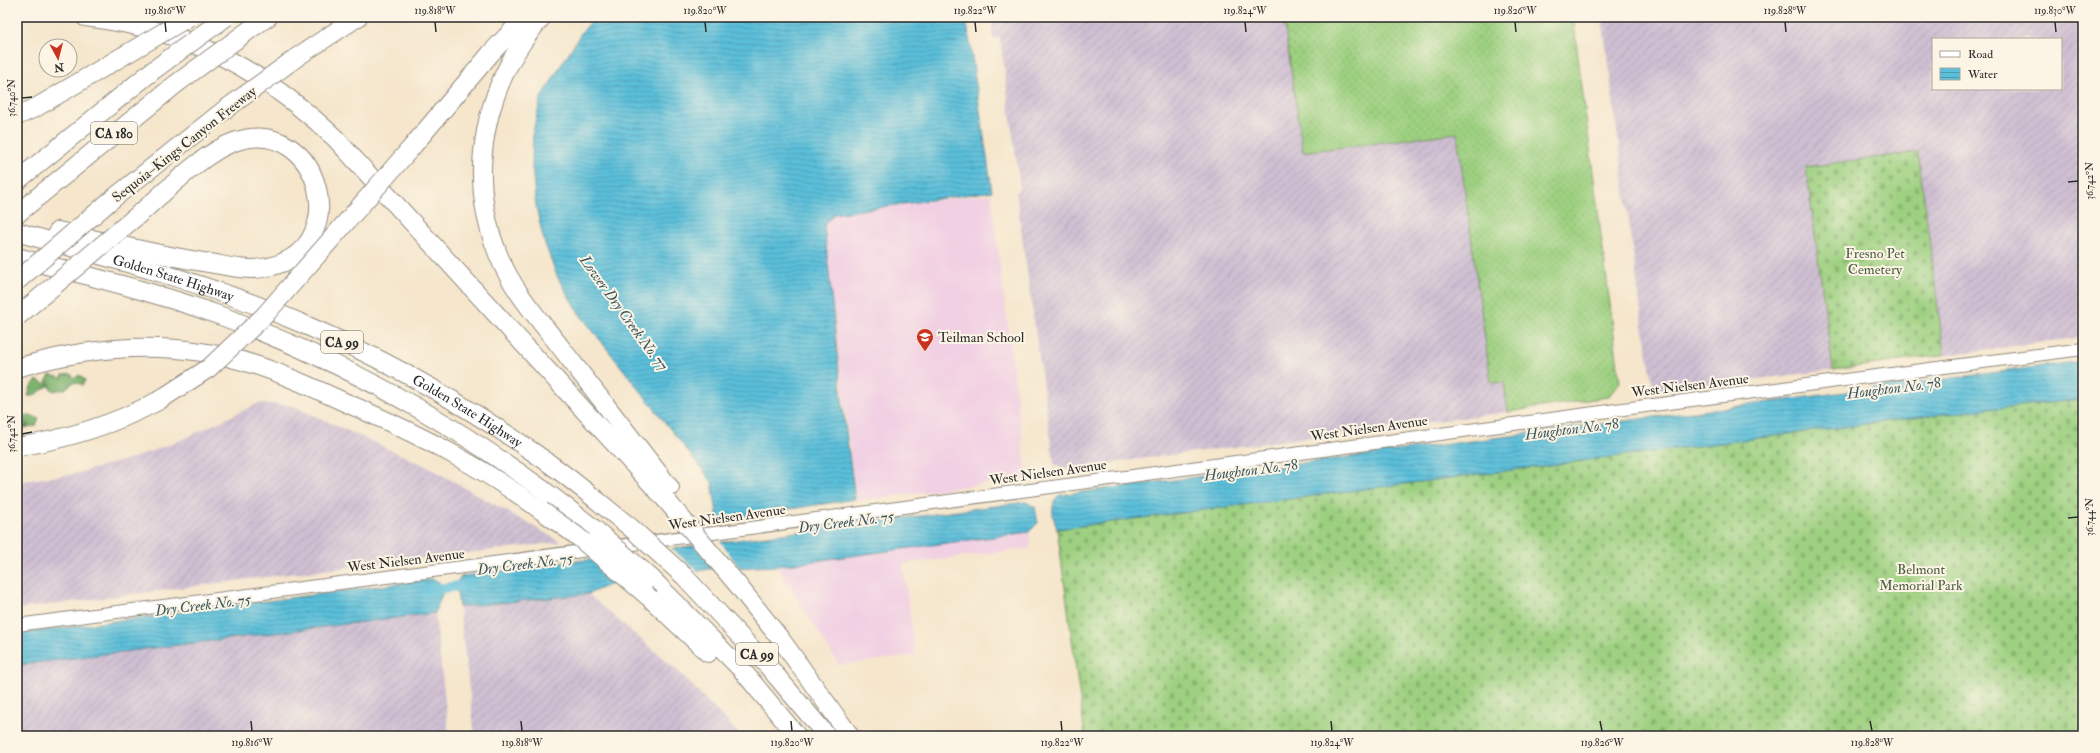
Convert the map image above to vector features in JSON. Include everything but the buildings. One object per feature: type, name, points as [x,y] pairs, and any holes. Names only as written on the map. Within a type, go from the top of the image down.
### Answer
[{"type":"highway","points":[[85,17],[146,27],[203,47],[258,76],[308,113],[335,138],[671,498]]},
{"type":"highway","points":[[17,116],[37,107],[189,17]]},
{"type":"highway","points":[[19,179],[151,72],[226,17]]},
{"type":"highway","name":"Sequoia–Kings Canyon Freeway","points":[[17,281],[110,201],[224,111],[300,55],[358,17]]},
{"type":"highway","points":[[17,446],[71,437],[131,415],[158,401],[209,368],[264,316],[411,148],[491,52],[525,17]]},
{"type":"highway","points":[[542,17],[521,44],[500,82],[487,123],[481,172],[484,207],[498,255],[518,292],[702,541],[782,642],[850,736]]},
{"type":"highway","name":"CA 180","points":[[17,214],[176,84],[262,21]]},
{"type":"highway","points":[[17,222],[198,261],[240,268],[262,268],[288,259],[308,242],[318,223],[320,201],[316,182],[301,157],[285,145],[263,138],[235,141],[220,149],[186,174],[145,209],[17,316]]},
{"type":"highway","name":"Golden State Highway","points":[[17,232],[153,270],[229,295],[303,324],[368,354],[429,386],[488,422],[544,460],[630,527],[684,576],[767,665],[827,736]]},
{"type":"highway","name":"Golden State Highway","points":[[17,257],[148,293],[222,317],[293,345],[349,371],[418,407],[516,469],[598,532],[651,578],[742,670],[797,736]]},
{"type":"highway","points":[[17,268],[222,317]]},
{"type":"highway","points":[[17,368],[77,353],[127,347],[178,349],[227,357],[281,374],[421,436],[504,483],[577,536],[651,599],[732,678],[785,736]]},
{"type":"street","name":"West Nielsen Avenue","points":[[17,625],[517,560],[1638,406],[2083,350]]},
{"type":"shaded area","points":[[991,17],[1314,17],[1284,21],[1303,152],[1457,133],[1491,383],[1504,382],[1508,412],[1062,469],[1054,464],[1016,193],[1020,188],[1000,38],[993,39]]},
{"type":"shaded area","points":[[1602,17],[2083,17],[2083,337],[1944,355],[1918,153],[1806,167],[1833,370],[1658,391],[1653,386],[1641,313]]},
{"type":"shaded area","name":"Teilman School","points":[[991,194],[1027,478],[856,501],[823,225],[835,212]]},
{"type":"shaded area","points":[[259,403],[293,406],[426,466],[561,542],[281,575],[17,609],[17,482],[74,474],[133,458],[179,441]]},
{"type":"shaded area","points":[[1029,532],[1031,548],[903,564],[915,655],[839,665],[777,566]]},
{"type":"shaded area","points":[[588,594],[679,672],[741,736],[475,736],[459,607]]},
{"type":"shaded area","points":[[435,613],[449,736],[17,736],[17,665]]},
{"type":"green space","points":[[1314,17],[1573,17],[1620,382],[1608,397],[1508,412],[1504,382],[1491,383],[1457,133],[1303,152],[1284,21]]},
{"type":"green space","name":"Fresno Pet Cemetery","points":[[1918,152],[1944,355],[1833,370],[1806,167]]},
{"type":"green space","points":[[71,374],[74,378],[80,375],[85,380],[83,385],[74,382],[65,389],[53,391],[48,386],[33,396],[28,396],[31,386],[37,380],[45,384],[50,375],[62,378],[63,375]]},
{"type":"green space","name":"Belmont Memorial Park","points":[[2083,399],[2083,736],[1085,736],[1057,529],[1951,413]]},
{"type":"green space","points":[[31,415],[39,419],[36,426],[17,429],[17,418]]},
{"type":"water","name":"Lower Dry Creek No. 77","points":[[596,17],[966,17],[992,191],[834,214],[824,225],[843,409],[855,499],[718,520],[712,482],[578,312],[557,276],[544,241],[536,207],[532,167],[533,131],[541,98],[581,33]]},
{"type":"water","name":"Houghton No. 78","points":[[2083,361],[2083,399],[1951,413],[1057,529],[1053,516],[1054,503],[1059,495]]},
{"type":"water","points":[[1026,502],[1035,507],[1038,523],[1029,532],[777,566],[711,569],[616,582],[588,594],[459,607],[456,583],[462,576]]},
{"type":"water","points":[[433,579],[440,584],[442,594],[435,613],[17,665],[17,634]]},
{"type":"pier","points":[[719,540],[741,570],[717,571],[693,544]]},
{"type":"pier","points":[[670,547],[699,573],[623,584],[590,557]]},
{"type":"waterway","name":"Dry Creek No. 75","points":[[427,590],[469,585]]},
{"type":"place","name":"Teilman School","points":[[925,352]]}]
